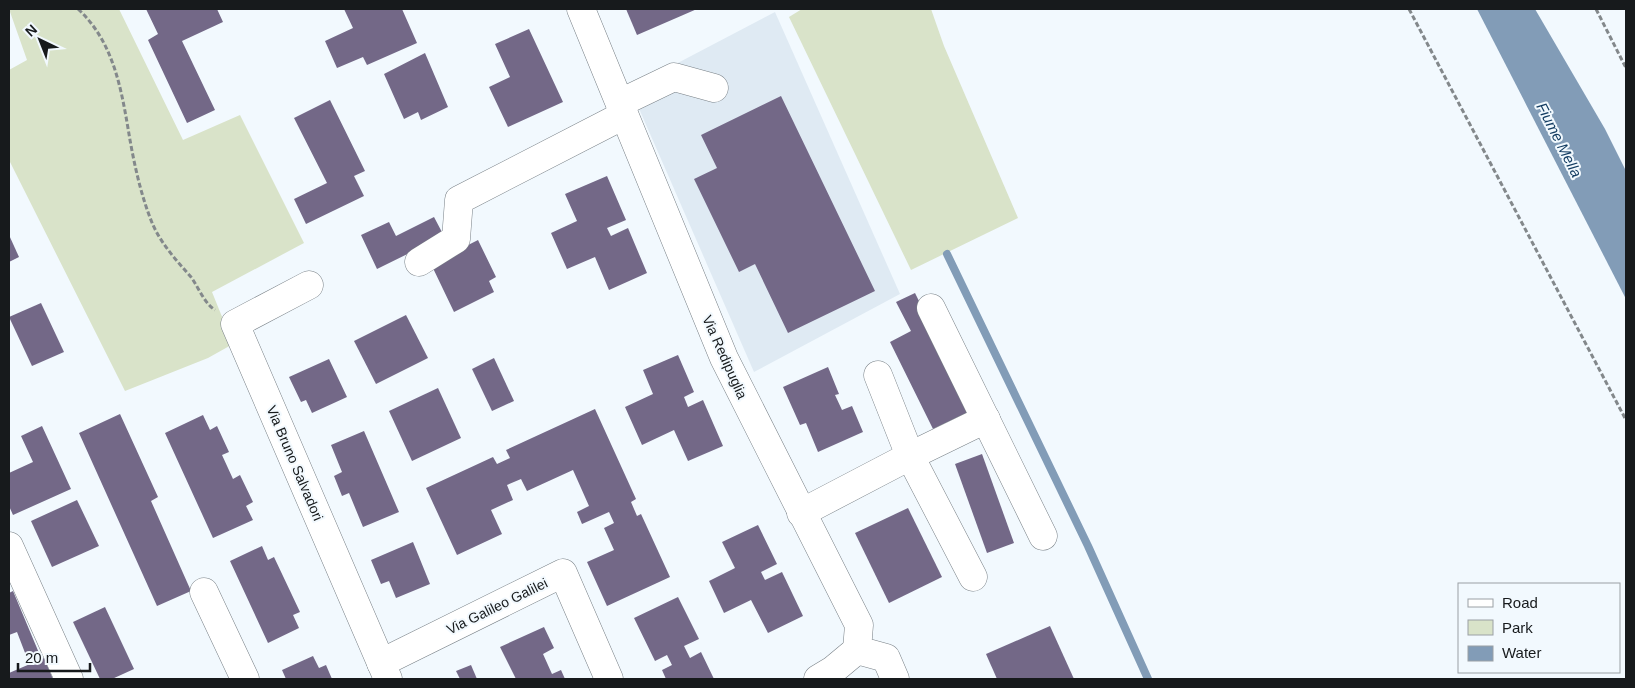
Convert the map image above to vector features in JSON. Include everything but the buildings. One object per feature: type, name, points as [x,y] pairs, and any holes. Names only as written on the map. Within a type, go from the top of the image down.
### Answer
[{"type":"street","name":"Via Redipuglia","points":[[581,9],[724,358],[859,626],[857,650]]},
{"type":"street","points":[[419,262],[456,239],[459,200],[622,109],[674,77],[714,88]]},
{"type":"street","points":[[235,324],[309,285]]},
{"type":"street","points":[[931,308],[1043,536]]},
{"type":"street","name":"Via Bruno Salvadori","points":[[235,324],[385,671]]},
{"type":"street","points":[[878,375],[910,456],[973,577]]},
{"type":"street","points":[[801,512],[986,419]]},
{"type":"street","points":[[9,546],[69,679]]},
{"type":"street","name":"Via Galileo Galilei","points":[[385,671],[563,573],[609,679]]},
{"type":"street","points":[[204,592],[245,679]]},
{"type":"street","points":[[818,679],[834,670],[857,650],[886,658],[895,679]]},
{"type":"path","points":[[78,9],[94,26],[110,53],[118,75],[133,152],[154,225],[163,242],[199,288],[208,306],[235,324]]},
{"type":"path","points":[[1409,9],[1626,420]]},
{"type":"path","points":[[1596,9],[1626,68]]},
{"type":"shaded area","points":[[775,12],[900,294],[754,372],[630,88]]},
{"type":"green space","points":[[9,9],[119,9],[183,140],[240,115],[304,243],[212,292],[233,344],[208,358],[125,391],[9,160],[9,70],[27,60]]},
{"type":"green space","points":[[802,9],[931,9],[944,46],[1018,218],[911,270],[789,17]]},
{"type":"water","name":"Fiume Mella","points":[[1477,9],[1535,9],[1605,129],[1626,171],[1626,299]]},
{"type":"waterway","points":[[947,254],[1088,546],[1148,679]]}]
